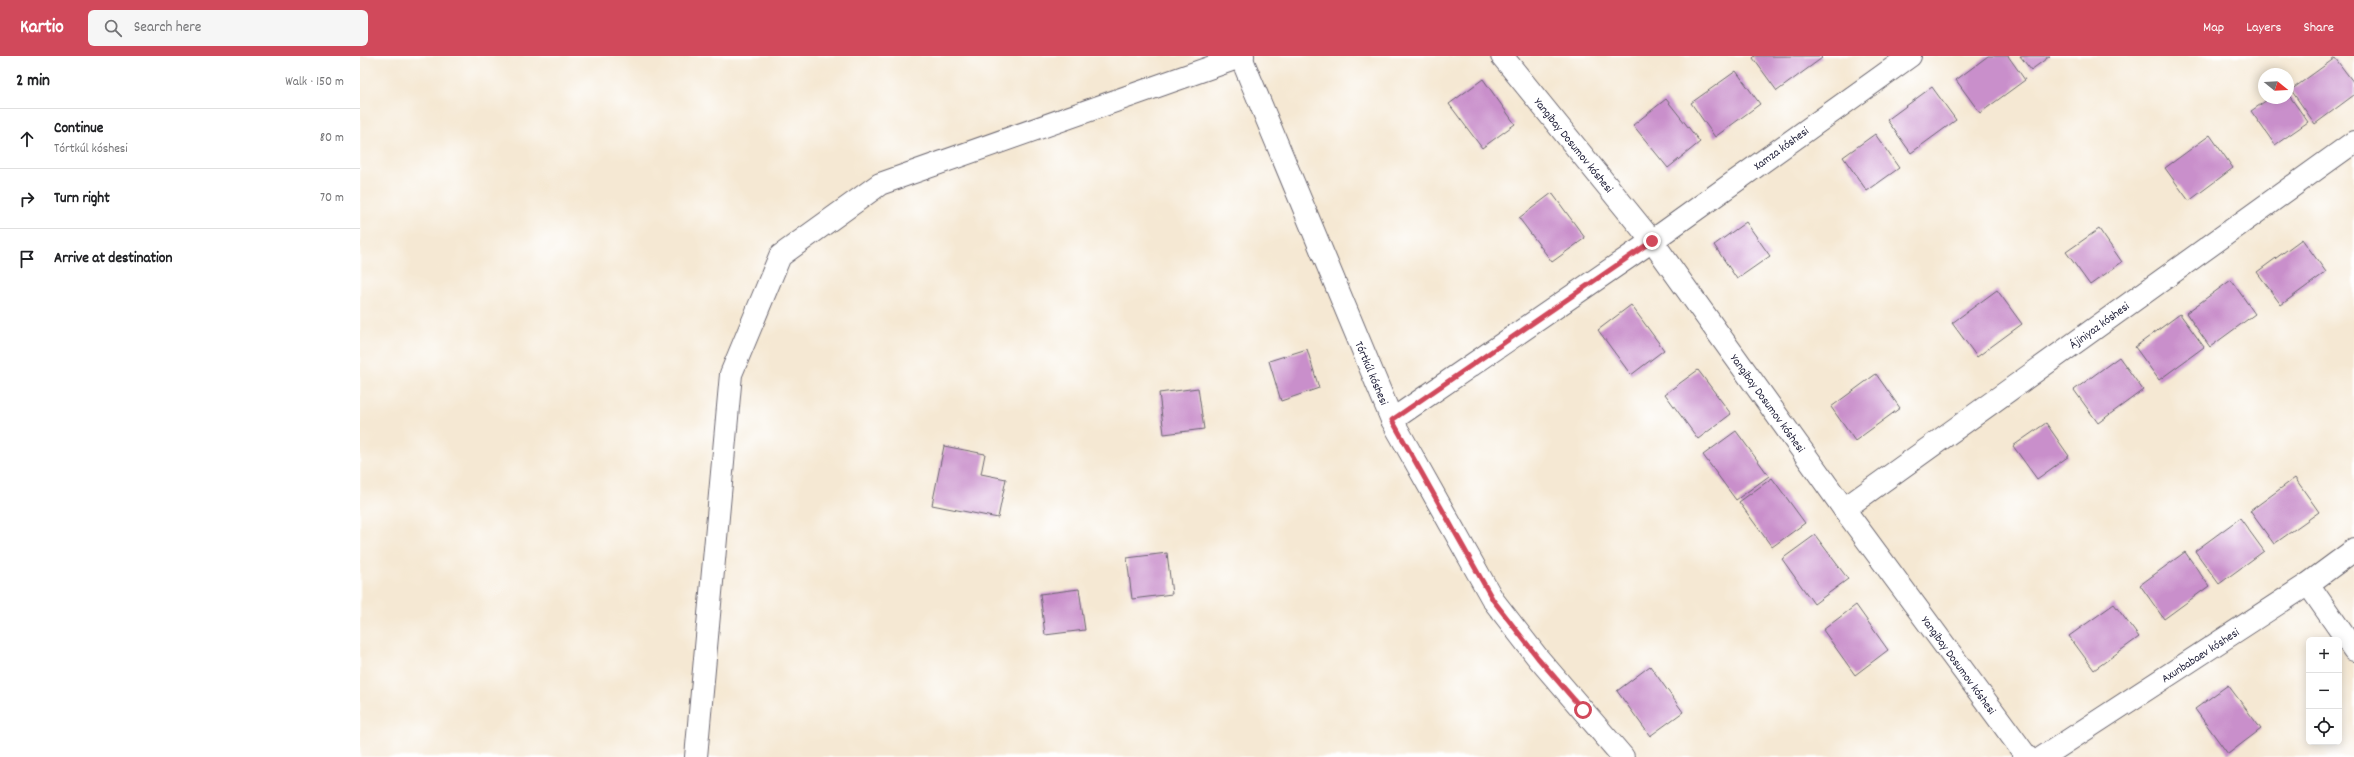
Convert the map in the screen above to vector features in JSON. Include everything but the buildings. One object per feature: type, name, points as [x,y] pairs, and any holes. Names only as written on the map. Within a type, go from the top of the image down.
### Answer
[{"type":"street","name":"Tórtkúl kóshesi","points":[[1242,56],[1392,420],[1493,600],[1538,658],[1623,757]]},
{"type":"street","points":[[696,757],[731,374],[780,256],[880,184],[1242,56]]},
{"type":"street","name":"Yangibay Dosumov kóshesi","points":[[1502,56],[1652,241],[1844,509],[2027,757]]},
{"type":"street","name":"Xamza kóshesi","points":[[1392,420],[1652,241],[1910,56]]},
{"type":"street","name":"Ájiniyaz kóshesi","points":[[1844,509],[2354,142]]},
{"type":"street","name":"Axunbabaev kóshesi","points":[[2043,757],[2308,584],[2354,550]]},
{"type":"street","points":[[2308,584],[2354,650]]},
{"type":"route","points":[[1583,710],[1538,658],[1493,600],[1450,526],[1392,420],[1652,241]]}]
